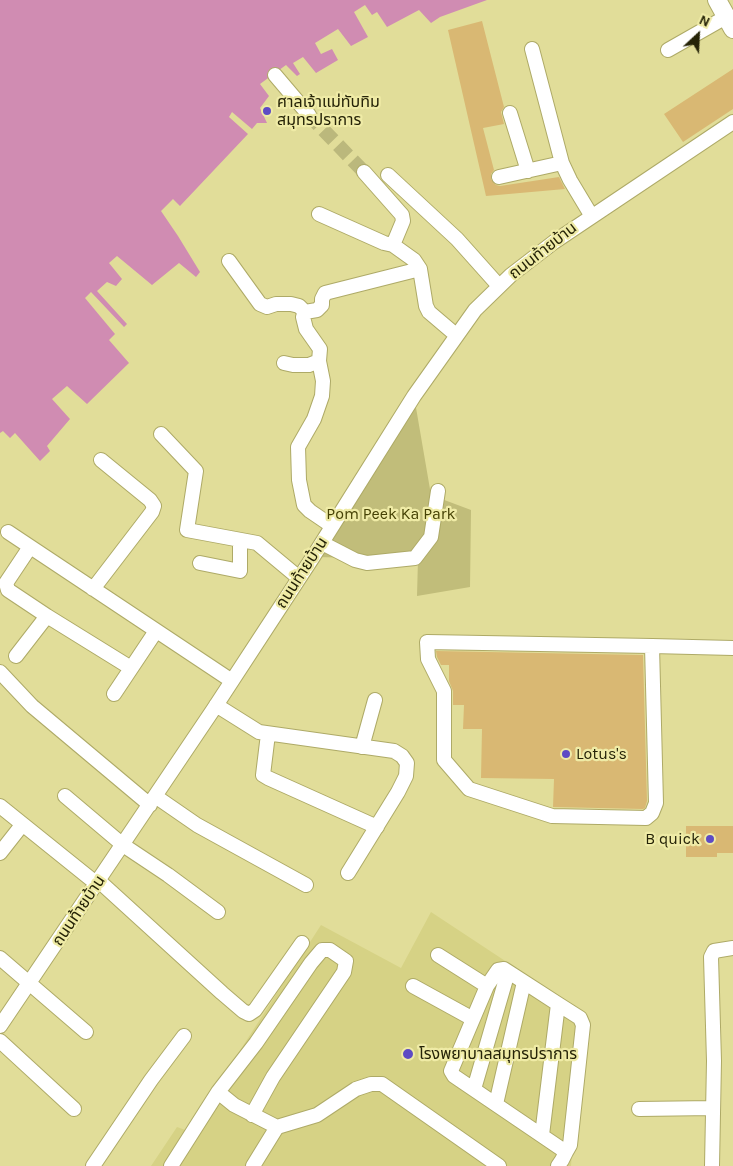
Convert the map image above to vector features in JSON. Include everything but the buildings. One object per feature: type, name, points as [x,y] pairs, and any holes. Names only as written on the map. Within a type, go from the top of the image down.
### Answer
[{"type":"main road","points":[[717,0],[730,23]]},
{"type":"street","points":[[668,50],[730,23]]},
{"type":"street","points":[[532,49],[562,163],[591,215]]},
{"type":"street","points":[[275,75],[309,115]]},
{"type":"street","points":[[510,113],[528,171]]},
{"type":"street","name":"ถนนท้ายบ้าน","points":[[0,1026],[232,681],[322,543],[414,396],[475,310],[511,275],[591,215],[733,122]]},
{"type":"street","points":[[499,178],[562,163]]},
{"type":"street","points":[[364,172],[402,215],[403,221],[392,245]]},
{"type":"street","points":[[388,174],[457,239],[499,286]]},
{"type":"street","points":[[319,214],[392,245],[414,260],[420,270],[426,306],[429,312],[456,335]]},
{"type":"street","points":[[229,261],[260,304],[267,307],[276,304],[291,304],[299,306],[305,312]]},
{"type":"street","points":[[305,312],[317,310],[322,305],[325,293],[420,270]]},
{"type":"street","points":[[305,312],[303,317],[306,329],[320,349],[319,361],[323,381],[322,396],[314,419],[298,447],[299,480],[304,505],[332,526]]},
{"type":"street","points":[[284,363],[309,365],[319,361]]},
{"type":"street","points":[[161,434],[196,471],[187,530],[257,543],[299,578]]},
{"type":"street","points":[[93,589],[152,512],[154,506],[150,500],[101,460]]},
{"type":"street","points":[[322,543],[367,564],[415,558],[431,537],[438,491]]},
{"type":"street","points":[[8,532],[232,681]]},
{"type":"street","points":[[200,564],[240,571],[240,540]]},
{"type":"street","points":[[30,547],[6,583],[8,590],[130,668]]},
{"type":"street","points":[[16,656],[47,616]]},
{"type":"street","points":[[114,694],[156,631]]},
{"type":"street","points":[[652,646],[656,803],[652,813],[646,818],[552,816],[469,789],[444,760],[444,692],[428,659],[427,642],[652,646],[733,648]]},
{"type":"street","points":[[0,672],[32,706],[153,801],[306,886]]},
{"type":"street","points":[[362,747],[375,700]]},
{"type":"street","points":[[216,705],[259,732],[394,750],[402,756],[407,763],[406,776],[348,873]]},
{"type":"street","points":[[268,734],[263,774],[268,778],[377,827]]},
{"type":"street","points":[[65,796],[123,845],[218,912]]},
{"type":"street","points":[[0,806],[22,825],[98,882],[243,1012],[249,1014],[255,1010],[302,943]]},
{"type":"street","points":[[0,853],[22,825]]},
{"type":"street","points":[[712,1166],[714,1061],[711,957],[714,950],[733,948]]},
{"type":"street","points":[[171,1166],[218,1092],[256,1043],[320,952],[327,949],[338,954],[346,961],[344,972],[273,1077],[252,1115]]},
{"type":"street","points":[[438,955],[487,986]]},
{"type":"street","points":[[0,958],[86,1032]]},
{"type":"street","points":[[558,1166],[566,1152],[570,1145],[583,1024],[580,1018],[504,969],[498,970],[487,986],[451,1070],[454,1076],[566,1152]]},
{"type":"street","points":[[474,1089],[508,972]]},
{"type":"street","points":[[496,1104],[524,982]]},
{"type":"street","points":[[413,986],[473,1019]]},
{"type":"street","points":[[542,1135],[558,1004]]},
{"type":"street","points":[[93,1166],[151,1080],[184,1036]]},
{"type":"street","points":[[0,1042],[74,1109]]},
{"type":"street","points":[[253,1166],[277,1127],[317,1115],[356,1089],[371,1084],[382,1084],[499,1166]]},
{"type":"street","points":[[218,1092],[234,1106],[277,1127]]},
{"type":"street","points":[[639,1109],[713,1108]]},
{"type":"shaded area","points":[[0,0],[487,0],[440,17],[431,23],[419,10],[387,27],[377,12],[372,15],[365,5],[354,12],[368,37],[351,46],[338,29],[315,43],[321,54],[332,49],[338,60],[316,73],[303,57],[293,63],[300,74],[297,76],[286,65],[260,84],[269,96],[260,108],[267,123],[257,123],[252,129],[232,112],[229,117],[248,134],[180,206],[173,199],[161,211],[200,272],[196,277],[179,263],[152,285],[117,256],[109,263],[122,279],[116,286],[107,282],[97,291],[127,324],[124,327],[91,292],[85,298],[115,334],[109,340],[129,363],[87,404],[67,386],[52,399],[70,419],[47,446],[50,451],[40,461],[15,433],[10,438],[3,431],[0,433]]},
{"type":"shaded area","name":"โรงพยาบาลสมุทรปราการ","points":[[431,912],[581,1011],[571,1166],[151,1166],[177,1127],[188,1131],[321,925],[401,968]]},
{"type":"green space","name":"Pom Peek Ka Park","points":[[414,396],[431,495],[471,510],[470,587],[417,596],[418,559],[313,557]]},
{"type":"tunnel","points":[[309,115],[364,172]]},
{"type":"place","name":"ศาลเจ้าแม่ทับทิม สมุทรปราการ","points":[[267,111]]},
{"type":"place","name":"Lotus's","points":[[566,754]]},
{"type":"place","name":"B quick","points":[[710,839]]},
{"type":"place","name":"โรงพยาบาลสมุทรปราการ","points":[[408,1054]]}]
